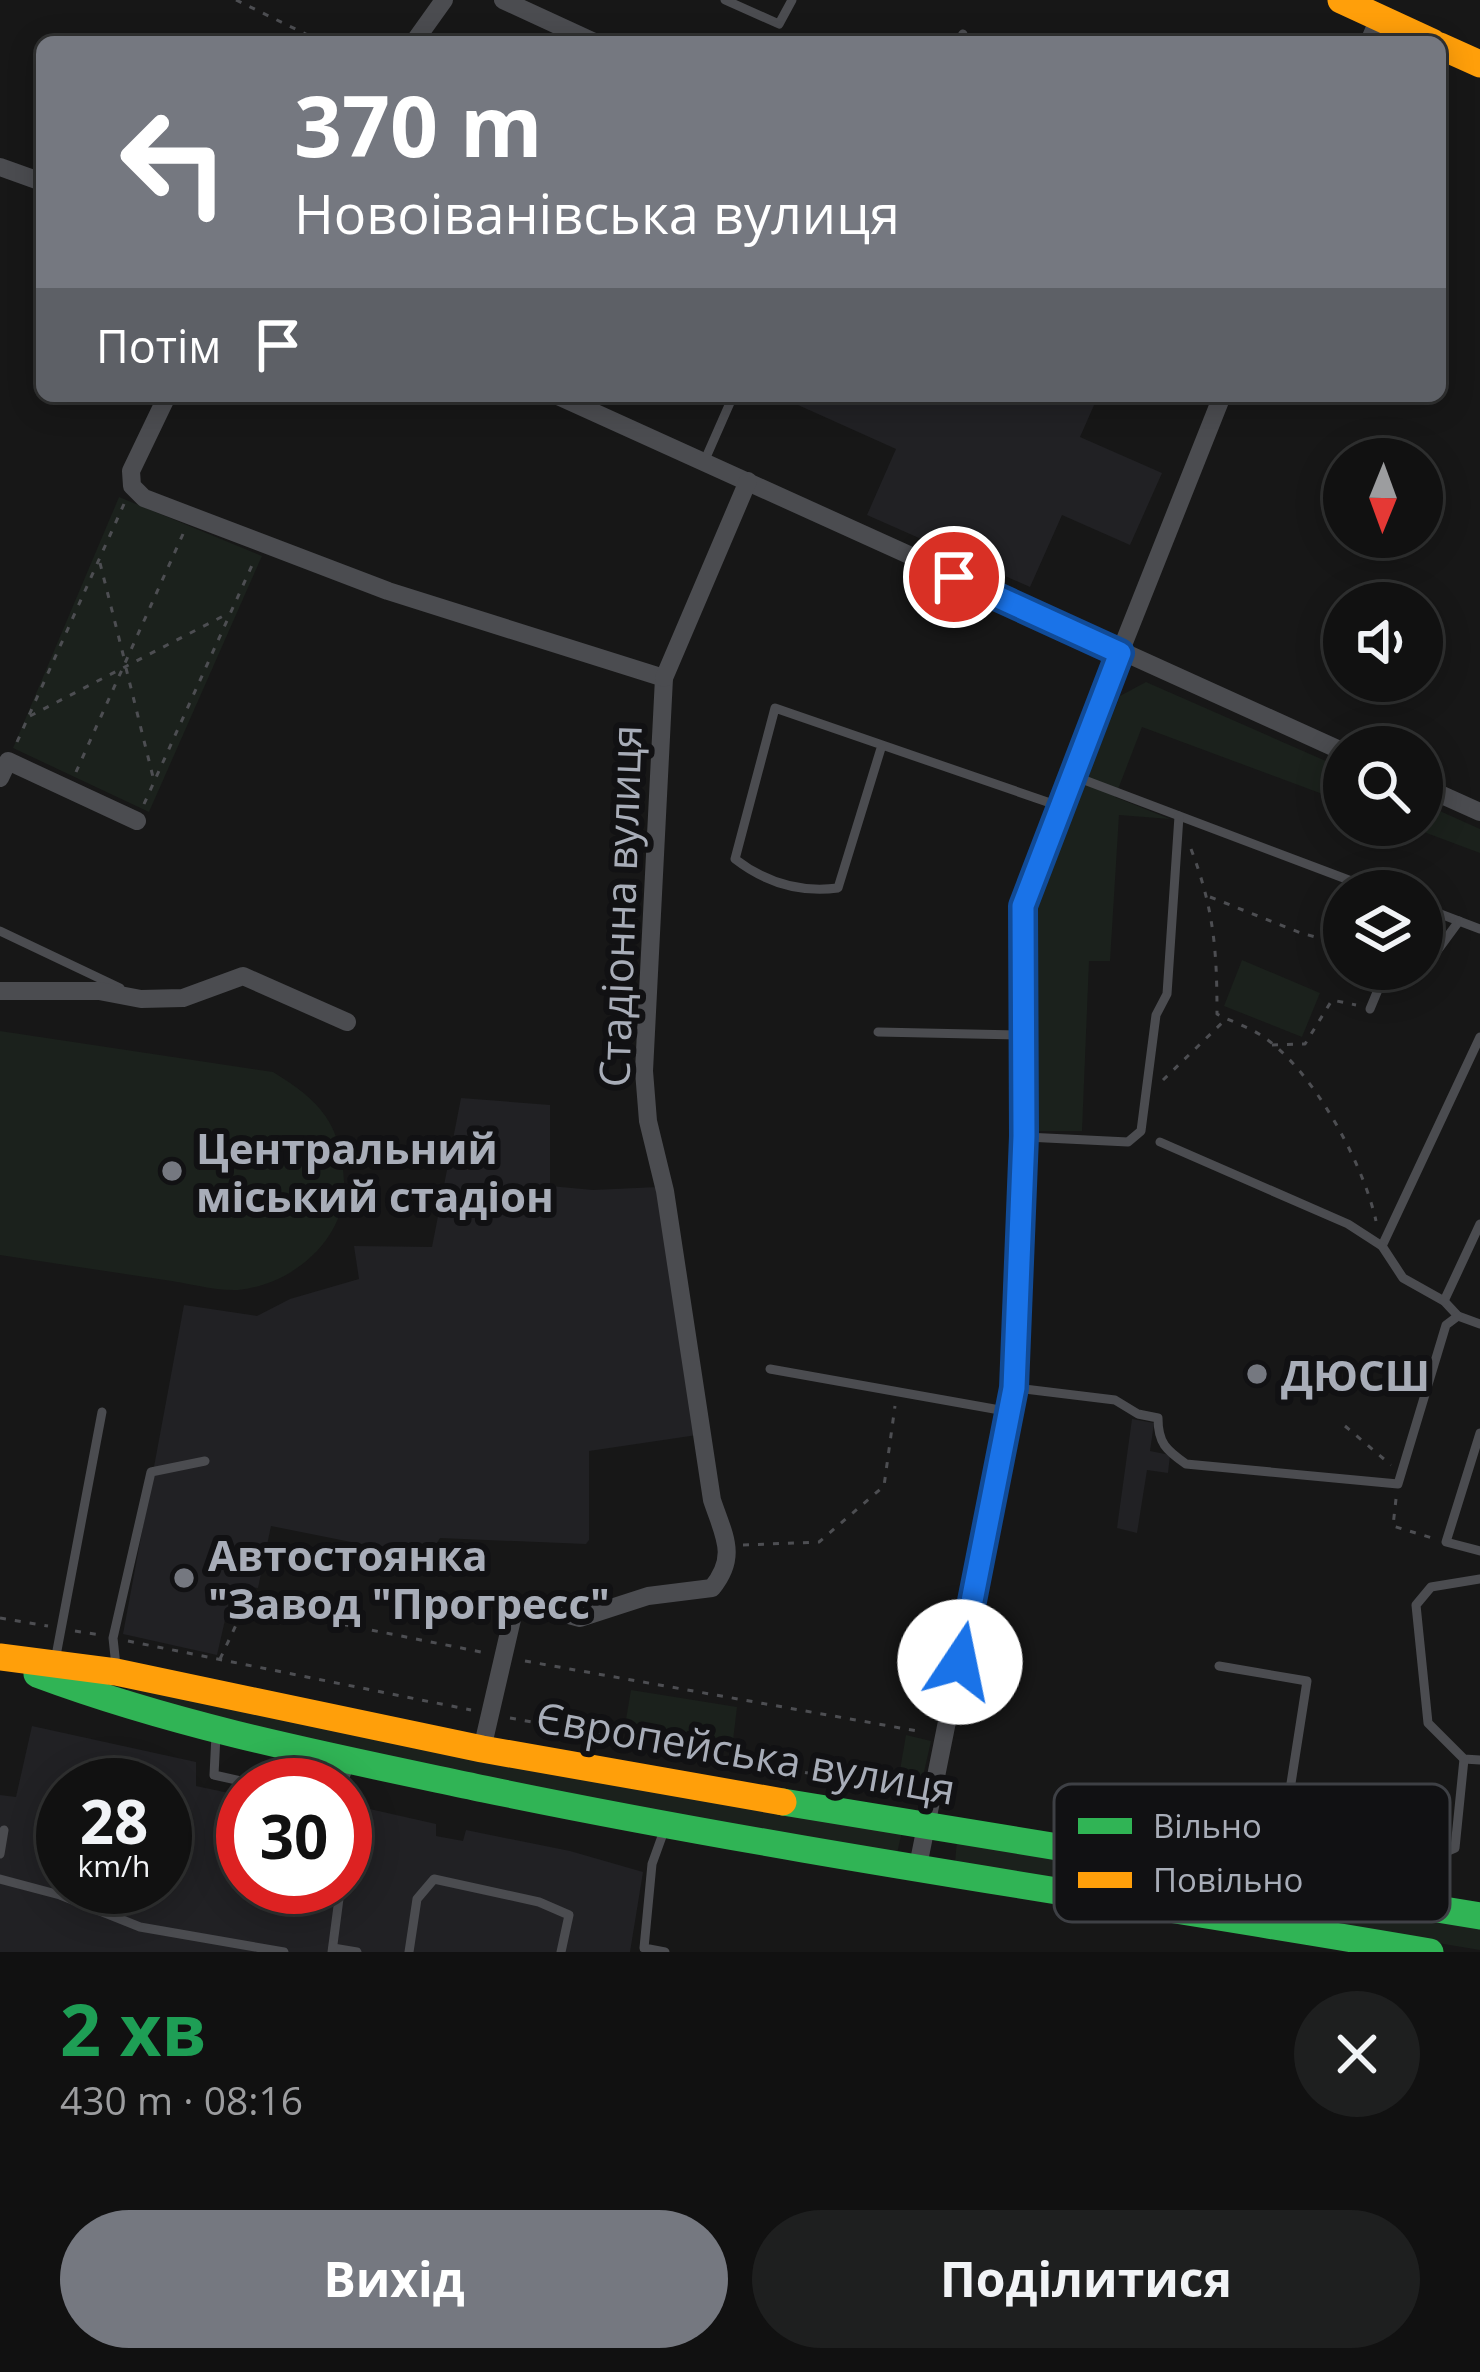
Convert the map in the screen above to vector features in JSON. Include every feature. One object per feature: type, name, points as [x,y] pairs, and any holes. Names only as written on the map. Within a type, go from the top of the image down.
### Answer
[{"type":"street","points":[[418,36],[444,0]]},
{"type":"street","points":[[503,0],[581,36]]},
{"type":"street","points":[[1348,2],[1374,30]]},
{"type":"street","points":[[1446,49],[1480,64]]},
{"type":"street","points":[[0,167],[36,180]]},
{"type":"street","points":[[132,486],[131,471],[164,402]]},
{"type":"street","points":[[571,402],[1323,743]]},
{"type":"street","points":[[918,1866],[1014,1388],[1024,1136],[1023,906],[1220,402]]},
{"type":"street","points":[[664,678],[748,482]]},
{"type":"street","name":"Стадіонна вулиця","points":[[132,486],[145,498],[388,591],[664,678],[646,1088],[712,1500],[727,1546]]},
{"type":"street","points":[[4,770],[68,790],[136,821]]},
{"type":"street","points":[[1443,795],[1480,812]]},
{"type":"street","points":[[0,991],[99,991],[141,999],[183,998],[243,976],[347,1022]]},
{"type":"street","points":[[482,1749],[513,1615],[528,1604],[580,1618],[647,1596],[712,1588],[728,1568],[727,1546]]},
{"type":"street","name":"Європейська вулиця","points":[[0,1658],[116,1672],[482,1749],[1054,1848]]},
{"type":"street","name":"Європейська вулиця","points":[[0,1658],[105,1701],[301,1758]]},
{"type":"street","name":"Європейська вулиця","points":[[372,1777],[1054,1889]]},
{"type":"street","name":"Європейська вулиця","points":[[1450,1911],[1480,1916]]},
{"type":"street","name":"Європейська вулиця","points":[[1251,1922],[1430,1952]]},
{"type":"lane","points":[[725,0],[779,24],[792,0]]},
{"type":"lane","points":[[704,462],[730,402]]},
{"type":"lane","points":[[882,745],[838,888],[811,891],[760,878],[735,859],[775,708],[1059,806]]},
{"type":"lane","points":[[1071,775],[1323,870]]},
{"type":"lane","points":[[1024,1136],[1128,1142],[1141,1131],[1156,1015],[1167,994],[1179,816]]},
{"type":"lane","points":[[1443,916],[1480,929]]},
{"type":"lane","points":[[1443,943],[1459,922]]},
{"type":"lane","points":[[0,931],[141,999]]},
{"type":"lane","points":[[1370,1009],[1378,990]]},
{"type":"lane","points":[[878,1032],[1024,1035]]},
{"type":"lane","points":[[1382,1246],[1480,1037]]},
{"type":"lane","points":[[1160,1142],[1348,1224],[1382,1246],[1403,1277],[1444,1300],[1458,1316],[1480,1324]]},
{"type":"lane","points":[[1444,1300],[1480,1224]]},
{"type":"lane","points":[[1014,1388],[1115,1400],[1138,1414],[1158,1418],[1158,1436],[1186,1464],[1400,1479],[1446,1325],[1458,1316]]},
{"type":"lane","points":[[770,1369],[1011,1412]]},
{"type":"lane","points":[[54,1666],[102,1412]]},
{"type":"lane","points":[[1480,1433],[1445,1542],[1480,1551]]},
{"type":"lane","points":[[116,1672],[113,1638],[151,1472],[205,1461]]},
{"type":"lane","points":[[1480,1580],[1431,1587],[1416,1605],[1428,1723],[1464,1759],[1480,1760]]},
{"type":"lane","points":[[1219,1666],[1307,1681],[1291,1784]]},
{"type":"lane","points":[[216,1730],[216,1774]]},
{"type":"lane","points":[[1450,1850],[1455,1848],[1464,1759]]},
{"type":"lane","points":[[665,1952],[644,1948],[652,1864],[666,1825]]},
{"type":"lane","points":[[0,1854],[4,1830]]},
{"type":"lane","points":[[0,1879],[60,1895],[140,1927],[284,1952]]},
{"type":"lane","points":[[410,1952],[417,1899],[434,1880],[539,1902],[569,1915],[562,1952]]},
{"type":"lane","points":[[337,1914],[333,1950],[357,1952]]},
{"type":"path","points":[[236,0],[310,36]]},
{"type":"path","points":[[4,770],[132,486]]},
{"type":"path","points":[[68,790],[190,516]]},
{"type":"path","points":[[136,821],[262,543]]},
{"type":"path","points":[[99,559],[154,782]]},
{"type":"path","points":[[28,717],[230,612]]},
{"type":"path","points":[[1179,816],[1209,897],[1217,943],[1216,1014],[1262,1035],[1299,1072],[1354,1153],[1382,1246]]},
{"type":"path","points":[[1209,897],[1323,940]]},
{"type":"path","points":[[1272,1046],[1305,1044],[1333,1000],[1370,1009]]},
{"type":"path","points":[[1146,1096],[1226,1019]]},
{"type":"path","points":[[727,1546],[819,1542],[884,1486],[897,1393]]},
{"type":"path","points":[[1345,1426],[1400,1479],[1393,1526],[1445,1542]]},
{"type":"path","points":[[220,1661],[237,1623],[266,1609],[944,1736]]},
{"type":"path","points":[[126,1640],[857,1782],[856,1790]]},
{"type":"shaded area","points":[[791,402],[1095,402],[1080,437],[1162,473],[1130,545],[1062,515],[1030,587],[867,515],[896,449]]},
{"type":"shaded area","points":[[119,497],[262,556],[149,812],[13,748]]},
{"type":"shaded area","points":[[1146,682],[1323,760],[1323,794],[1142,727],[1115,797],[1170,819],[1119,815],[1110,961],[1089,961],[1082,1131],[1038,1131],[1037,902],[1120,696]]},
{"type":"shaded area","points":[[1443,812],[1480,829],[1480,853],[1443,839]]},
{"type":"shaded area","points":[[1242,960],[1320,993],[1302,1037],[1224,1006]]},
{"type":"shaded area","name":"Центральний міський стадіон","points":[[0,1031],[273,1072],[316,1104],[333,1129],[344,1181],[337,1222],[313,1255],[296,1269],[238,1290],[0,1255]]},
{"type":"shaded area","points":[[461,1098],[550,1105],[550,1186],[593,1190],[658,1187],[697,1435],[589,1451],[586,1544],[440,1538],[431,1552],[391,1550],[271,1526],[258,1588],[233,1585],[217,1655],[123,1634],[184,1305],[257,1316],[290,1299],[359,1279],[354,1246],[432,1247]]},
{"type":"shaded area","points":[[1132,1419],[1154,1423],[1150,1451],[1170,1455],[1168,1473],[1147,1470],[1137,1533],[1117,1528]]},
{"type":"shaded area","points":[[129,1681],[902,1831],[897,1854],[571,1797],[125,1700]]},
{"type":"shaded area","points":[[631,1690],[737,1707],[732,1749],[624,1731]]},
{"type":"shaded area","points":[[32,1726],[178,1758],[36,1758],[36,1914],[192,1914],[192,1761],[196,1762],[196,1786],[216,1790],[216,1914],[372,1914],[372,1810],[436,1824],[436,1836],[463,1841],[466,1830],[643,1872],[630,1952],[0,1952],[0,1795],[16,1797]]},
{"type":"shaded area","points":[[906,1735],[931,1741],[922,1781],[915,1789],[881,1788],[884,1769],[900,1770]]},
{"type":"shaded area","points":[[957,1840],[1054,1856],[1054,1879],[955,1863]]},
{"type":"shaded area","points":[[1450,1920],[1480,1925],[1480,1950],[1311,1922]]},
{"type":"traffic: fast","points":[[37,1674],[202,1726],[314,1753],[602,1812],[1054,1890]]},
{"type":"traffic: fast","points":[[783,1802],[1054,1846]]},
{"type":"traffic: fast","points":[[1450,1911],[1480,1916]]},
{"type":"traffic: fast","points":[[1247,1922],[1430,1952]]},
{"type":"traffic: slow","points":[[1341,0],[1419,36]]},
{"type":"traffic: slow","points":[[1446,49],[1480,64]]},
{"type":"traffic: slow","points":[[0,1657],[116,1672],[482,1749],[783,1802]]},
{"type":"place","name":"Центральний міський стадіон","points":[[172,1171]]},
{"type":"place","name":"ДЮСШ","points":[[1257,1374]]},
{"type":"place","name":"Автостоянка \"Завод \"Прогресс\"","points":[[184,1578]]},
{"type":"route","points":[[954,577],[1120,653],[1023,906],[1024,1136],[1014,1388],[960,1662]]}]
